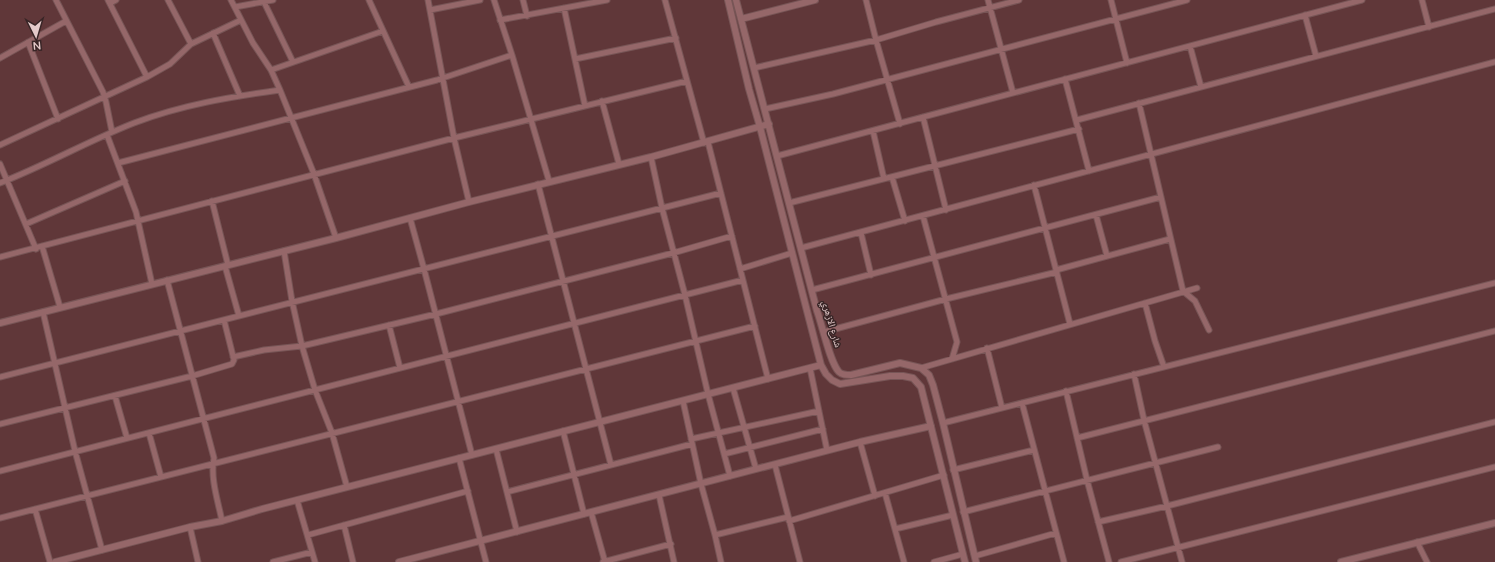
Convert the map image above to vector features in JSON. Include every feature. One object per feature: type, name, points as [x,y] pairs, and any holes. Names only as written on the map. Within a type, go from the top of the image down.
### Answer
[{"type":"street","points":[[56,0],[105,97],[110,133],[118,163],[138,221],[152,284]]},
{"type":"street","points":[[116,0],[109,2],[147,77]]},
{"type":"street","points":[[168,0],[191,44]]},
{"type":"street","points":[[231,0],[240,20],[255,47],[271,70],[280,90],[314,174],[336,238]]},
{"type":"street","points":[[235,7],[273,0]]},
{"type":"street","points":[[369,0],[409,87]]},
{"type":"street","points":[[428,0],[454,138],[469,202]]},
{"type":"street","points":[[430,10],[480,0]]},
{"type":"street","points":[[494,0],[512,55],[549,181]]},
{"type":"street","points":[[523,0],[527,16]]},
{"type":"street","points":[[500,20],[607,0]]},
{"type":"street","points":[[665,0],[687,81],[721,193],[768,379]]},
{"type":"street","name":"شارع الازهري","points":[[728,0],[749,89],[822,365],[826,374],[832,380],[840,384],[890,376],[907,376],[913,378],[921,387],[965,562]]},
{"type":"street","name":"شارع الازهري","points":[[736,0],[812,290],[833,362],[841,374],[851,375],[900,363],[922,368]]},
{"type":"street","points":[[741,19],[816,0]]},
{"type":"street","points":[[866,0],[900,124]]},
{"type":"street","points":[[988,0],[1013,93]]},
{"type":"street","points":[[754,68],[876,40],[1019,0]]},
{"type":"street","points":[[1111,0],[1126,63]]},
{"type":"street","points":[[765,109],[830,95],[1187,0]]},
{"type":"street","points":[[777,156],[1362,0]]},
{"type":"street","points":[[1422,0],[1429,27]]},
{"type":"street","points":[[264,2],[293,62]]},
{"type":"street","points":[[564,8],[585,106]]},
{"type":"street","points":[[1077,120],[1495,9]]},
{"type":"street","points":[[1306,15],[1316,56]]},
{"type":"street","points":[[0,145],[147,77],[170,64],[191,44],[240,20]]},
{"type":"street","points":[[0,58],[66,21]]},
{"type":"street","points":[[271,70],[383,31]]},
{"type":"street","points":[[213,33],[240,96]]},
{"type":"street","points":[[575,59],[676,38]]},
{"type":"street","points":[[28,42],[58,119]]},
{"type":"street","points":[[1190,46],[1201,87]]},
{"type":"street","points":[[118,163],[442,78],[512,55]]},
{"type":"street","points":[[801,248],[1495,62]]},
{"type":"street","points":[[1065,79],[1077,120],[1089,171]]},
{"type":"street","points":[[0,258],[314,174],[687,81]]},
{"type":"street","points":[[0,183],[110,133],[166,112],[209,101],[280,90]]},
{"type":"street","points":[[602,101],[619,164]]},
{"type":"street","points":[[1139,103],[1183,291],[1195,301],[1209,330]]},
{"type":"street","points":[[923,117],[946,210]]},
{"type":"street","points":[[0,323],[336,238],[549,181],[651,157],[769,124]]},
{"type":"street","points":[[789,203],[1079,129]]},
{"type":"street","points":[[873,131],[884,179]]},
{"type":"street","points":[[651,157],[673,253],[685,295],[708,394],[730,476]]},
{"type":"street","points":[[0,164],[36,249]]},
{"type":"street","points":[[892,177],[905,221]]},
{"type":"street","points":[[26,224],[125,180]]},
{"type":"street","points":[[538,184],[611,465]]},
{"type":"street","points":[[1034,185],[1070,324]]},
{"type":"street","points":[[0,377],[181,332],[292,301],[721,193]]},
{"type":"street","points":[[812,290],[1161,197]]},
{"type":"street","points":[[212,201],[240,316]]},
{"type":"street","points":[[1096,215],[1107,256]]},
{"type":"street","points":[[923,216],[946,299],[956,342],[952,359]]},
{"type":"street","points":[[410,218],[472,455]]},
{"type":"street","points":[[861,232],[871,275]]},
{"type":"street","points":[[233,357],[264,350],[302,346],[436,314],[673,253],[732,236]]},
{"type":"street","points":[[824,332],[1056,271],[1170,239]]},
{"type":"street","points":[[42,246],[60,307]]},
{"type":"street","points":[[284,251],[292,301],[302,346],[315,390],[332,433],[347,487]]},
{"type":"street","points":[[740,269],[792,253]]},
{"type":"street","points":[[167,280],[214,458],[213,464],[216,493],[222,521]]},
{"type":"street","points":[[0,471],[743,280]]},
{"type":"street","points":[[943,423],[1495,283]]},
{"type":"street","points":[[1056,533],[976,559],[963,512],[932,382],[925,370],[922,368],[1197,288]]},
{"type":"street","points":[[1145,303],[1155,341],[1164,367]]},
{"type":"street","points":[[43,312],[75,451],[102,550]]},
{"type":"street","points":[[0,424],[65,409],[232,364],[234,361],[224,320]]},
{"type":"street","points":[[389,325],[400,368]]},
{"type":"street","points":[[0,518],[755,326]]},
{"type":"street","points":[[1077,438],[1495,331]]},
{"type":"street","points":[[987,348],[1002,408]]},
{"type":"street","points":[[55,562],[190,527],[222,521],[347,487],[822,365]]},
{"type":"street","points":[[810,368],[827,450]]},
{"type":"street","points":[[1134,374],[1144,420],[1182,562]]},
{"type":"street","points":[[733,388],[756,469]]},
{"type":"street","points":[[1066,391],[1087,480],[1109,562]]},
{"type":"street","points":[[115,396],[126,438]]},
{"type":"street","points":[[683,401],[720,562]]},
{"type":"street","points":[[1022,403],[1064,562]]},
{"type":"street","points":[[507,492],[611,465],[718,433],[819,411]]},
{"type":"street","points":[[1098,522],[1167,506],[1495,422]]},
{"type":"street","points":[[399,562],[775,465],[827,450],[932,426]]},
{"type":"street","points":[[724,454],[823,429]]},
{"type":"street","points":[[563,432],[574,474],[604,562],[671,544]]},
{"type":"street","points":[[149,433],[161,477]]},
{"type":"street","points":[[860,442],[875,496]]},
{"type":"street","points":[[963,512],[1218,447]]},
{"type":"street","points":[[496,449],[517,532]]},
{"type":"street","points":[[954,470],[1034,450]]},
{"type":"street","points":[[459,458],[486,562]]},
{"type":"street","points":[[775,465],[800,562]]},
{"type":"street","points":[[1121,562],[1495,467]]},
{"type":"street","points":[[715,535],[789,519],[875,496],[944,475]]},
{"type":"street","points":[[308,535],[468,491]]},
{"type":"street","points":[[885,493],[904,562]]},
{"type":"street","points":[[659,495],[674,562]]},
{"type":"street","points":[[298,500],[315,562]]},
{"type":"street","points":[[35,509],[50,562]]},
{"type":"street","points":[[894,529],[953,515]]},
{"type":"street","points":[[1341,562],[1417,542],[1495,524]]},
{"type":"street","points":[[344,525],[354,562]]},
{"type":"street","points":[[190,527],[198,562]]},
{"type":"street","points":[[1417,542],[1427,562]]},
{"type":"street","points":[[273,562],[312,552]]},
{"type":"street","points":[[934,562],[963,554]]}]
